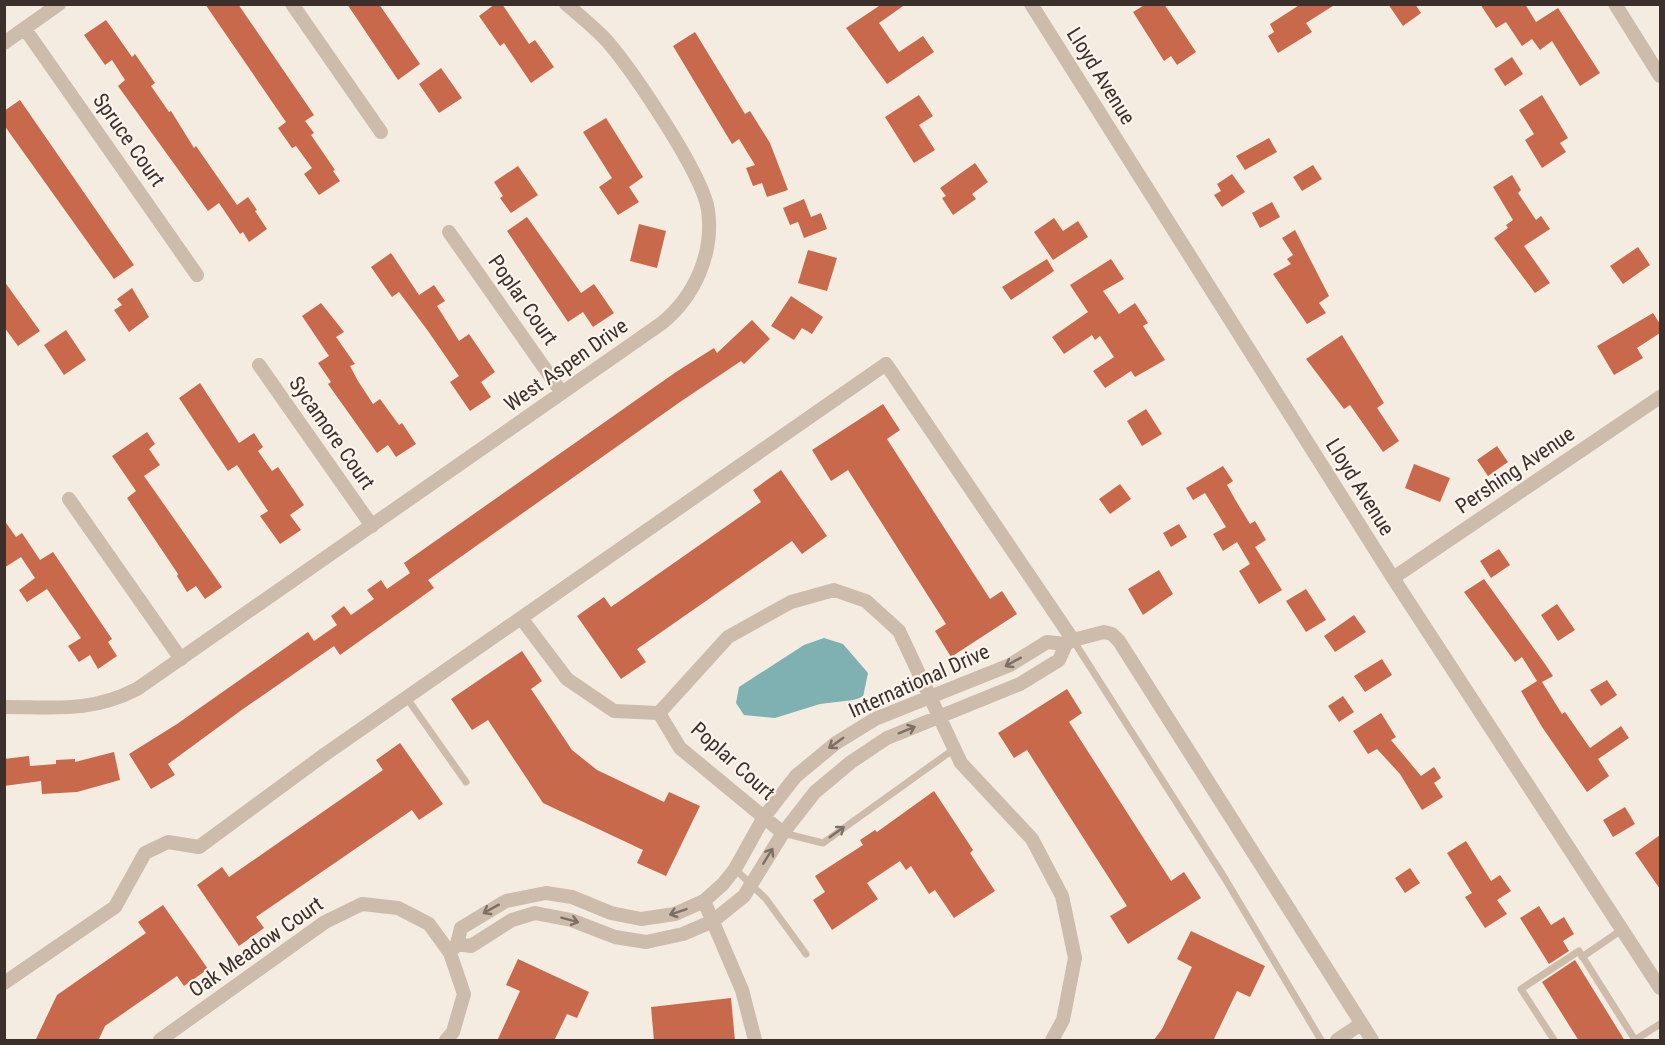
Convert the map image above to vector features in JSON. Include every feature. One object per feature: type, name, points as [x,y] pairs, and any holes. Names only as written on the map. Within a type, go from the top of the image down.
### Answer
[{"type":"street","points":[[4,43],[59,4]]},
{"type":"street","points":[[292,4],[381,132]]},
{"type":"street","name":"West Aspen Drive","points":[[4,707],[59,709],[100,704],[137,689],[662,323],[681,306],[694,286],[706,254],[708,211],[700,184],[636,79],[606,40],[566,4]]},
{"type":"street","name":"Lloyd Avenue","points":[[1031,4],[1393,578],[1660,988]]},
{"type":"street","points":[[1616,4],[1660,76]]},
{"type":"street","name":"Spruce Court","points":[[25,28],[197,275]]},
{"type":"street","name":"Poplar Court","points":[[449,232],[562,393]]},
{"type":"street","name":"Sycamore Court","points":[[259,364],[372,526]]},
{"type":"street","points":[[4,983],[115,908],[145,853],[168,842],[199,847],[406,697],[886,364],[1070,642]]},
{"type":"street","name":"Pershing Avenue","points":[[1393,578],[1660,397]]},
{"type":"street","points":[[69,499],[181,659]]},
{"type":"street","points":[[521,618],[567,679],[614,711],[659,713],[728,637],[790,602],[834,590],[866,601],[899,631],[961,763],[1032,839],[1062,896],[1075,958],[1063,1020],[1052,1041]]},
{"type":"street","name":"International Drive","points":[[1070,642],[1059,660],[1020,684],[887,738],[851,762],[815,792],[783,833],[744,896],[713,921],[683,934],[646,942],[615,937],[571,920],[535,914],[512,920],[471,946],[454,948],[461,928],[506,901],[524,895],[546,893],[572,897],[611,914],[641,919],[675,914],[704,901],[723,884],[735,869],[764,817],[796,776],[836,743],[875,719],[1010,664],[1047,642],[1070,642],[1104,632],[1112,634],[1119,641],[1372,1041]]},
{"type":"street","name":"Poplar Court","points":[[659,713],[680,748],[783,833]]},
{"type":"street","points":[[704,901],[742,990],[755,1041]]},
{"type":"street","name":"Oak Meadow Court","points":[[160,1041],[325,922],[362,904],[398,908],[429,924],[454,948],[464,994],[453,1032],[446,1041]]},
{"type":"street","points":[[1337,1041],[1361,1024]]},
{"type":"lane","points":[[1070,642],[1224,877],[1321,1041]]},
{"type":"lane","points":[[406,697],[466,782]]},
{"type":"lane","points":[[783,833],[823,843],[954,749]]},
{"type":"lane","points":[[735,869],[766,899],[806,954]]},
{"type":"lane","points":[[1582,957],[1623,929]]},
{"type":"lane","points":[[1554,1041],[1521,989],[1579,951],[1635,1040],[1660,1024]]},
{"type":"water","points":[[824,638],[843,644],[868,673],[863,697],[820,704],[775,718],[744,715],[736,703],[739,687],[804,645]]},
{"type":"building","points":[[205,4],[238,4],[314,115],[305,121],[314,133],[311,135],[340,181],[319,195],[304,174],[312,168],[296,146],[292,148],[278,128],[286,122]]},
{"type":"building","points":[[347,4],[379,4],[420,64],[398,80]]},
{"type":"building","points":[[495,4],[502,4],[529,44],[535,40],[554,67],[531,83],[504,43],[500,46],[479,16]]},
{"type":"building","points":[[882,4],[906,4],[879,23],[899,52],[923,36],[934,52],[887,84],[846,28]]},
{"type":"building","points":[[1146,4],[1164,4],[1196,52],[1177,65],[1171,56],[1164,61],[1133,12]]},
{"type":"building","points":[[1301,4],[1336,4],[1306,23],[1312,32],[1278,53],[1268,36],[1274,32],[1270,24]]},
{"type":"building","points":[[1388,4],[1415,4],[1421,13],[1403,26]]},
{"type":"building","points":[[1480,4],[1525,4],[1536,22],[1558,8],[1600,73],[1580,86],[1552,41],[1540,50],[1532,39],[1522,46],[1506,22],[1496,28]]},
{"type":"building","points":[[106,20],[132,57],[135,54],[155,83],[151,86],[237,205],[248,197],[257,210],[255,211],[267,229],[249,242],[243,232],[240,234],[219,203],[208,211],[118,86],[125,80],[112,60],[105,65],[84,35]]},
{"type":"building","points":[[695,32],[745,114],[750,111],[770,143],[788,190],[767,197],[762,183],[753,186],[746,168],[755,165],[739,139],[732,144],[673,46]]},
{"type":"building","points":[[1512,57],[1523,74],[1505,86],[1494,69]]},
{"type":"building","points":[[441,68],[462,98],[439,113],[419,84]]},
{"type":"building","points":[[919,95],[933,116],[919,125],[935,150],[914,163],[885,117]]},
{"type":"building","points":[[1542,95],[1568,138],[1560,143],[1566,152],[1542,168],[1525,140],[1534,134],[1519,110]]},
{"type":"building","points":[[20,100],[134,265],[114,279],[4,125],[4,111]]},
{"type":"building","points":[[606,118],[643,177],[629,187],[639,202],[618,215],[599,187],[612,178],[583,132]]},
{"type":"building","points":[[1269,138],[1277,152],[1245,170],[1236,156]]},
{"type":"building","points":[[975,163],[988,182],[972,194],[976,199],[953,215],[942,198],[946,196],[940,188]]},
{"type":"building","points":[[1313,165],[1322,179],[1302,191],[1293,177]]},
{"type":"building","points":[[518,166],[538,195],[511,213],[500,198],[503,196],[494,182]]},
{"type":"building","points":[[1232,174],[1245,192],[1222,207],[1214,195],[1221,191],[1217,184]]},
{"type":"building","points":[[1512,175],[1521,190],[1518,193],[1536,220],[1541,216],[1550,229],[1524,246],[1550,283],[1535,293],[1494,238],[1508,228],[1506,225],[1513,220],[1493,187]]},
{"type":"building","points":[[804,199],[811,217],[821,213],[827,229],[804,238],[798,222],[790,225],[783,208]]},
{"type":"building","points":[[1272,202],[1280,217],[1260,228],[1252,213]]},
{"type":"building","points":[[527,217],[581,293],[594,284],[614,313],[593,327],[583,312],[568,322],[507,231]]},
{"type":"building","points":[[1054,218],[1063,231],[1078,221],[1088,237],[1053,260],[1034,232]]},
{"type":"building","points":[[639,224],[666,231],[657,268],[630,261]]},
{"type":"building","points":[[1295,230],[1329,296],[1319,303],[1326,313],[1307,324],[1273,274],[1291,264],[1287,259],[1293,255],[1282,238]]},
{"type":"building","points":[[1638,247],[1650,265],[1623,284],[1610,266]]},
{"type":"building","points":[[808,250],[837,258],[827,291],[798,283]]},
{"type":"building","points":[[391,253],[419,295],[434,285],[445,301],[437,306],[459,341],[469,334],[495,372],[481,382],[491,397],[470,411],[450,382],[459,376],[399,292],[392,297],[371,267]]},
{"type":"building","points":[[1047,259],[1054,271],[1011,300],[1002,287]]},
{"type":"building","points":[[1111,259],[1124,279],[1103,291],[1119,314],[1135,303],[1148,323],[1143,326],[1165,360],[1135,377],[1131,371],[1105,388],[1093,371],[1114,357],[1100,336],[1095,340],[1092,335],[1064,354],[1052,337],[1088,312],[1070,285]]},
{"type":"building","points":[[4,281],[40,331],[18,346],[4,327]]},
{"type":"building","points":[[132,288],[149,317],[129,332],[114,310],[122,305],[117,299]]},
{"type":"building","points":[[791,296],[823,317],[812,334],[802,328],[794,340],[771,326]]},
{"type":"building","points":[[321,303],[344,332],[336,337],[355,364],[350,366],[373,404],[380,399],[399,425],[402,423],[416,444],[396,457],[388,445],[377,453],[328,384],[331,382],[318,363],[329,356],[302,316]]},
{"type":"building","points":[[1653,313],[1660,324],[1660,333],[1637,348],[1643,358],[1614,375],[1597,346]]},
{"type":"building","points":[[752,320],[770,339],[744,364],[741,361],[680,402],[428,580],[434,588],[340,655],[334,646],[243,709],[168,764],[175,775],[151,789],[129,754],[177,724],[308,632],[314,641],[337,625],[331,616],[344,606],[351,615],[374,599],[367,590],[381,580],[387,589],[410,573],[404,563],[676,372],[714,348],[717,353]]},
{"type":"building","points":[[66,330],[86,360],[64,375],[44,345]]},
{"type":"building","points":[[1342,335],[1384,403],[1377,408],[1399,441],[1383,452],[1350,405],[1344,409],[1306,359]]},
{"type":"building","points":[[200,383],[239,443],[254,433],[263,447],[258,451],[272,471],[278,467],[304,505],[290,515],[301,530],[280,544],[260,516],[268,511],[237,465],[228,471],[179,398]]},
{"type":"building","points":[[883,404],[900,430],[887,439],[990,599],[1002,591],[1017,614],[951,657],[935,631],[946,624],[848,470],[831,481],[812,450]]},
{"type":"building","points":[[1146,409],[1162,434],[1142,446],[1127,421]]},
{"type":"building","points":[[147,432],[155,444],[149,449],[160,465],[144,476],[222,587],[205,599],[196,586],[187,592],[178,574],[127,498],[136,491],[112,456]]},
{"type":"building","points":[[1497,446],[1508,462],[1488,476],[1477,460]]},
{"type":"building","points":[[1414,464],[1450,478],[1440,502],[1405,488]]},
{"type":"building","points":[[1223,466],[1233,481],[1227,485],[1236,501],[1250,524],[1255,521],[1266,540],[1255,547],[1282,590],[1259,604],[1239,571],[1250,564],[1237,542],[1223,551],[1213,534],[1226,527],[1205,493],[1193,500],[1186,488]]},
{"type":"building","points":[[781,470],[827,536],[802,554],[792,541],[637,649],[646,662],[621,679],[577,616],[604,597],[611,607],[761,502],[753,490]]},
{"type":"building","points":[[1120,484],[1131,499],[1110,514],[1099,499]]},
{"type":"building","points":[[4,520],[16,537],[22,533],[40,560],[53,552],[112,639],[108,642],[117,656],[98,669],[90,655],[79,662],[68,646],[81,638],[47,589],[27,602],[19,590],[35,578],[21,557],[4,568]]},
{"type":"building","points":[[1179,524],[1187,537],[1171,547],[1163,533]]},
{"type":"building","points":[[1499,549],[1510,565],[1491,578],[1480,561]]},
{"type":"building","points":[[1159,570],[1173,594],[1143,615],[1128,589]]},
{"type":"building","points":[[1484,579],[1553,676],[1542,682],[1562,714],[1565,712],[1590,748],[1621,726],[1629,738],[1598,759],[1609,776],[1587,792],[1542,727],[1521,691],[1537,681],[1522,657],[1515,662],[1464,592]]},
{"type":"building","points":[[1306,589],[1326,620],[1306,632],[1286,601]]},
{"type":"building","points":[[1557,604],[1575,630],[1558,641],[1541,615]]},
{"type":"building","points":[[1354,615],[1366,632],[1335,652],[1324,636]]},
{"type":"building","points":[[522,651],[542,681],[531,689],[572,750],[597,770],[664,802],[669,792],[700,806],[666,876],[637,863],[643,850],[543,803],[488,720],[472,730],[451,699]]},
{"type":"building","points":[[1382,659],[1392,675],[1365,692],[1354,676]]},
{"type":"building","points":[[1607,680],[1617,695],[1601,706],[1590,690]]},
{"type":"building","points":[[1067,689],[1082,713],[1069,722],[1171,881],[1184,872],[1201,898],[1128,944],[1110,916],[1127,906],[1027,750],[1014,758],[998,733]]},
{"type":"building","points":[[1343,696],[1354,712],[1339,722],[1328,706]]},
{"type":"building","points":[[1381,713],[1396,737],[1391,740],[1421,776],[1434,767],[1441,778],[1434,783],[1443,797],[1422,810],[1400,774],[1377,749],[1368,754],[1353,731]]},
{"type":"building","points":[[400,743],[443,804],[419,820],[412,810],[256,917],[264,928],[239,946],[197,885],[222,867],[229,877],[383,770],[376,760]]},
{"type":"building","points":[[114,752],[120,780],[77,792],[42,794],[41,781],[4,786],[4,759],[29,756],[30,766],[56,764],[56,760],[75,759],[75,762]]},
{"type":"building","points":[[934,791],[973,850],[970,853],[995,891],[954,918],[935,890],[929,894],[911,866],[906,870],[900,861],[867,883],[878,899],[832,930],[813,900],[825,892],[815,876],[863,845],[860,840],[875,830],[877,832]]},
{"type":"building","points":[[1625,807],[1635,824],[1613,837],[1603,820]]},
{"type":"building","points":[[1660,835],[1660,889],[1635,853]]},
{"type":"building","points":[[1466,841],[1491,881],[1500,875],[1511,891],[1497,900],[1507,914],[1485,928],[1465,897],[1472,893],[1447,853]]},
{"type":"building","points":[[1410,868],[1420,883],[1405,893],[1395,878]]},
{"type":"building","points":[[163,905],[208,969],[184,986],[177,976],[105,1026],[98,1041],[35,1041],[57,995],[146,933],[138,922]]},
{"type":"building","points":[[1539,906],[1551,925],[1564,917],[1574,934],[1563,941],[1569,951],[1549,964],[1520,918]]},
{"type":"building","points":[[1191,931],[1265,966],[1250,997],[1237,991],[1213,1041],[1153,1041],[1162,1029],[1192,967],[1177,959]]},
{"type":"building","points":[[518,959],[589,992],[577,1018],[567,1014],[554,1041],[497,1041],[520,991],[506,985]]},
{"type":"building","points":[[1575,960],[1625,1041],[1579,1041],[1542,982]]},
{"type":"building","points":[[731,998],[735,1041],[654,1041],[651,1007]]}]
